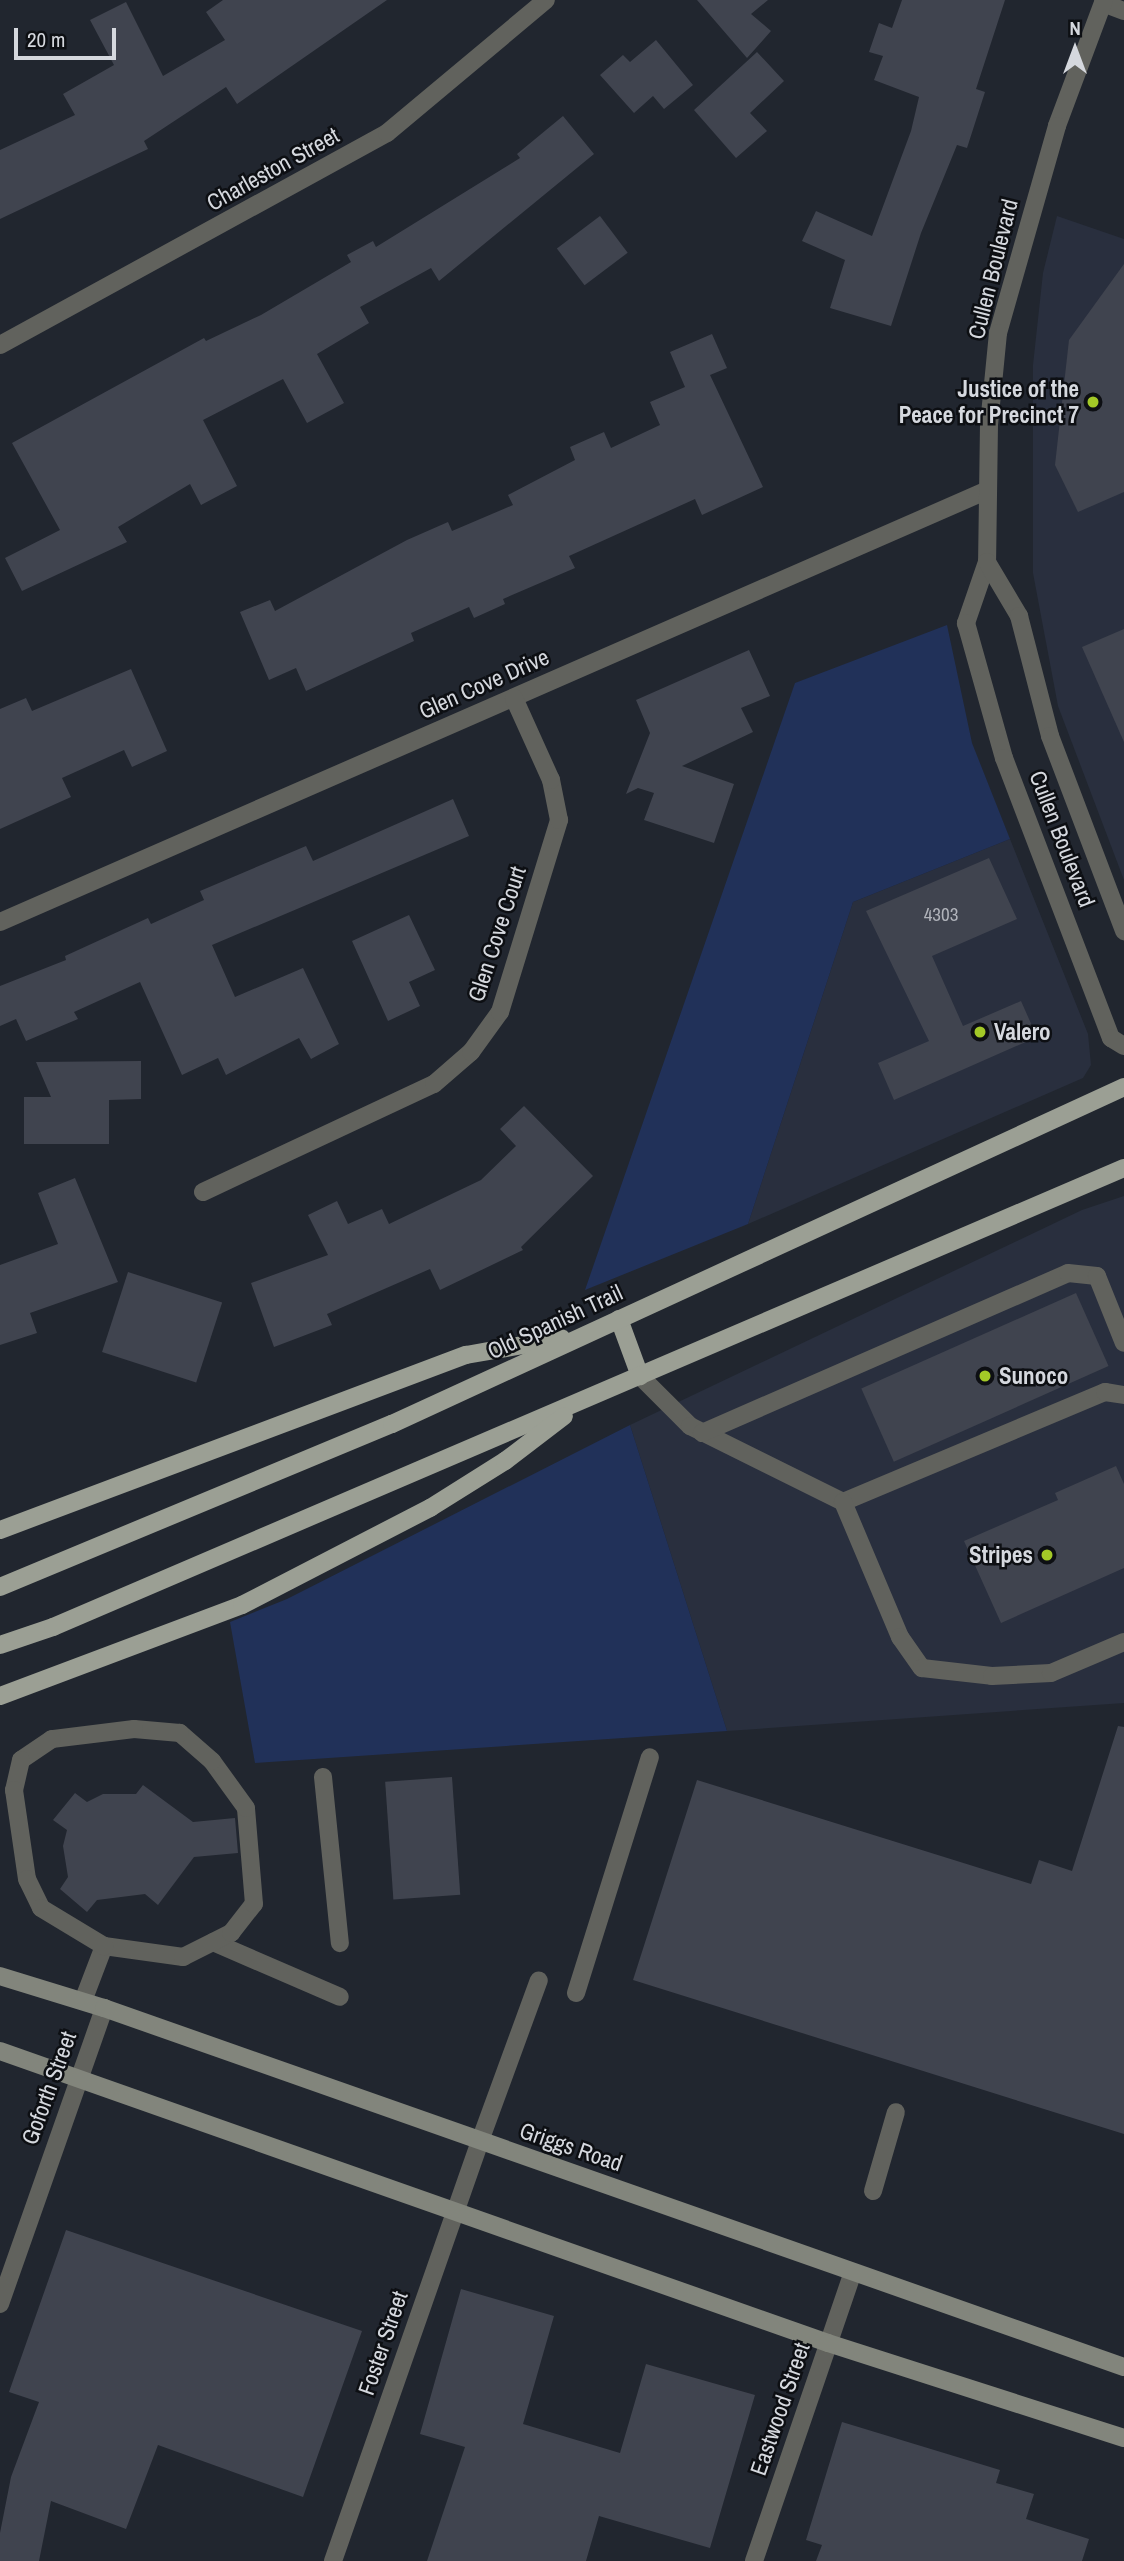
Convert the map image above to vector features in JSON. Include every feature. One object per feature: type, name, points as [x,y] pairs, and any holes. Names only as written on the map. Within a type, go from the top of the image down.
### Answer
[{"type":"main road","name":"Old Spanish Trail","points":[[0,1587],[392,1424],[1124,1087]]},
{"type":"main road","points":[[0,1645],[53,1627],[1124,1168]]},
{"type":"main road","points":[[619,1319],[640,1376]]},
{"type":"main road","points":[[0,1530],[466,1355],[586,1333]]},
{"type":"main road","points":[[0,1696],[242,1605],[430,1508],[505,1461],[586,1400]]},
{"type":"main road","name":"Griggs Road","points":[[0,1976],[104,2008],[1124,2367]]},
{"type":"main road","points":[[0,2051],[828,2343],[1124,2438]]},
{"type":"street","name":"Charleston Street","points":[[0,345],[387,134],[546,0]]},
{"type":"street","points":[[1103,2],[1124,11]]},
{"type":"street","name":"Cullen Boulevard","points":[[1103,2],[1057,125],[998,333],[988,490],[987,562],[966,623],[1004,758],[1111,1038],[1124,1046]]},
{"type":"street","name":"Glen Cove Drive","points":[[0,922],[988,490]]},
{"type":"street","name":"Cullen Boulevard","points":[[987,562],[1019,616],[1050,736],[1124,931]]},
{"type":"street","name":"Glen Cove Court","points":[[203,1192],[434,1084],[471,1052],[500,1012],[559,820],[551,780],[514,698]]},
{"type":"street","points":[[702,1433],[1068,1273],[1097,1276],[1124,1343]]},
{"type":"street","points":[[640,1376],[676,1414],[702,1433],[843,1502],[900,1637],[922,1668],[992,1676],[1051,1673],[1124,1642]]},
{"type":"street","points":[[843,1502],[1105,1392],[1124,1395]]},
{"type":"street","points":[[135,1729],[180,1733],[212,1761],[246,1808],[254,1904],[230,1933],[183,1957],[104,1946],[41,1908],[27,1879],[14,1790],[21,1760],[52,1739],[135,1729]]},
{"type":"street","points":[[576,1993],[650,1757]]},
{"type":"street","points":[[323,1777],[340,1943]]},
{"type":"street","points":[[213,1942],[340,1997]]},
{"type":"street","points":[[83,2001],[104,1946]]},
{"type":"street","name":"Foster Street","points":[[334,2561],[539,1980]]},
{"type":"street","name":"Goforth Street","points":[[0,2304],[104,2008]]},
{"type":"street","points":[[873,2191],[896,2112]]},
{"type":"street","name":"Eastwood Street","points":[[754,2561],[853,2272]]},
{"type":"shaded area","points":[[1057,216],[1124,239],[1124,880],[1058,706],[1033,573],[1033,365],[1043,273]]},
{"type":"shaded area","points":[[947,625],[972,743],[1010,839],[853,902],[748,1224],[585,1290],[795,683]]},
{"type":"shaded area","points":[[1010,839],[1088,1034],[1091,1065],[1083,1078],[748,1224],[853,902]]},
{"type":"shaded area","points":[[1124,1196],[1124,1703],[727,1731],[630,1425],[1082,1210]]},
{"type":"shaded area","points":[[630,1425],[727,1731],[255,1763],[230,1622],[287,1599]]},
{"type":"building","points":[[223,0],[387,0],[237,104],[226,87],[144,141],[148,149],[0,219],[0,150],[75,115],[63,94],[114,65],[90,20],[126,2],[163,76],[225,40],[206,12]]},
{"type":"building","points":[[697,0],[768,0],[751,14],[771,31],[747,58]]},
{"type":"building","points":[[902,0],[1005,0],[976,89],[985,92],[967,148],[957,145],[921,233],[891,326],[830,308],[845,260],[802,241],[816,211],[872,236],[911,131],[919,97],[874,80],[883,56],[869,52],[879,23],[892,28]]},
{"type":"building","points":[[656,40],[693,85],[664,109],[653,96],[634,113],[600,75],[623,55],[630,62]]},
{"type":"building","points":[[757,52],[784,81],[750,113],[767,131],[736,158],[694,110]]},
{"type":"building","points":[[563,116],[594,154],[439,281],[431,268],[360,307],[369,323],[317,354],[344,403],[307,423],[283,379],[203,420],[237,486],[201,505],[190,484],[118,527],[127,542],[22,591],[5,558],[60,530],[12,443],[204,338],[206,341],[261,315],[351,262],[347,255],[373,241],[376,247],[520,158],[517,154]]},
{"type":"building","points":[[600,216],[628,253],[585,285],[557,248]]},
{"type":"building","name":"Justice of the Peace for Precinct 7","points":[[1124,264],[1124,492],[1078,512],[1055,465],[1069,340]]},
{"type":"building","points":[[712,334],[727,368],[710,375],[763,487],[702,515],[695,499],[569,556],[575,568],[503,599],[505,604],[474,618],[469,607],[411,633],[414,641],[306,691],[296,668],[269,680],[240,612],[270,600],[275,611],[407,540],[448,522],[452,531],[513,505],[508,495],[575,460],[570,447],[604,432],[611,448],[660,425],[650,402],[685,387],[670,352]]},
{"type":"building","points":[[1124,629],[1124,742],[1082,647]]},
{"type":"building","points":[[749,650],[770,696],[741,708],[753,732],[682,766],[734,784],[714,843],[644,820],[654,793],[638,788],[626,794],[650,733],[636,700]]},
{"type":"building","points":[[131,669],[167,751],[132,767],[124,750],[62,778],[71,797],[0,829],[0,709],[26,698],[32,711]]},
{"type":"building","points":[[453,799],[469,836],[212,945],[235,997],[303,968],[339,1044],[311,1059],[299,1038],[226,1075],[218,1058],[182,1075],[140,982],[74,1012],[78,1019],[26,1041],[16,1019],[0,1026],[0,986],[66,960],[65,956],[148,918],[151,924],[204,900],[200,891],[306,846],[313,861]]},
{"type":"building","points":[[989,858],[1017,919],[932,956],[963,1026],[1021,1001],[1037,1037],[894,1100],[878,1063],[929,1041],[866,911]]},
{"type":"building","points":[[409,915],[435,970],[409,982],[420,1006],[388,1021],[352,941]]},
{"type":"building","points":[[141,1061],[141,1099],[109,1100],[109,1144],[24,1144],[24,1097],[51,1097],[36,1062]]},
{"type":"building","points":[[524,1106],[593,1176],[521,1247],[523,1250],[440,1290],[430,1269],[327,1314],[332,1325],[274,1347],[251,1283],[328,1255],[308,1215],[337,1201],[348,1224],[382,1209],[389,1224],[481,1180],[516,1146],[500,1129]]},
{"type":"building","points":[[75,1178],[118,1282],[30,1313],[37,1333],[0,1345],[0,1265],[58,1244],[38,1193]]},
{"type":"building","points":[[128,1272],[222,1303],[196,1382],[102,1352]]},
{"type":"building","name":"Sunoco","points":[[1076,1293],[1109,1366],[894,1462],[861,1389]]},
{"type":"building","name":"Stripes","points":[[1116,1466],[1124,1484],[1124,1568],[1001,1623],[964,1541],[1058,1500],[1055,1493]]},
{"type":"building","points":[[1118,1726],[1124,1727],[1124,2134],[633,1980],[697,1780],[1031,1884],[1039,1860],[1072,1871]]},
{"type":"building","points":[[452,1777],[460,1895],[393,1899],[385,1782]]},
{"type":"building","points":[[143,1785],[193,1822],[235,1818],[238,1853],[194,1857],[158,1905],[145,1894],[97,1900],[87,1912],[60,1889],[68,1877],[63,1846],[67,1830],[53,1820],[75,1793],[87,1802],[103,1794],[136,1794]]},
{"type":"building","points":[[66,2230],[362,2331],[303,2497],[158,2445],[126,2529],[51,2501],[39,2561],[0,2561],[0,2533],[11,2477],[39,2402],[9,2392]]},
{"type":"building","points":[[461,2289],[554,2316],[523,2424],[620,2453],[646,2364],[755,2395],[710,2548],[599,2516],[586,2561],[427,2561],[465,2447],[420,2434]]},
{"type":"building","points":[[842,2422],[1000,2470],[996,2483],[1034,2494],[1026,2519],[1089,2539],[1082,2561],[816,2561],[822,2545],[806,2540]]},
{"type":"place","name":"Justice of the Peace for Precinct 7","points":[[1093,402]]},
{"type":"place","name":"Valero","points":[[980,1032]]},
{"type":"place","name":"Sunoco","points":[[985,1376]]},
{"type":"place","name":"Stripes","points":[[1047,1555]]}]
